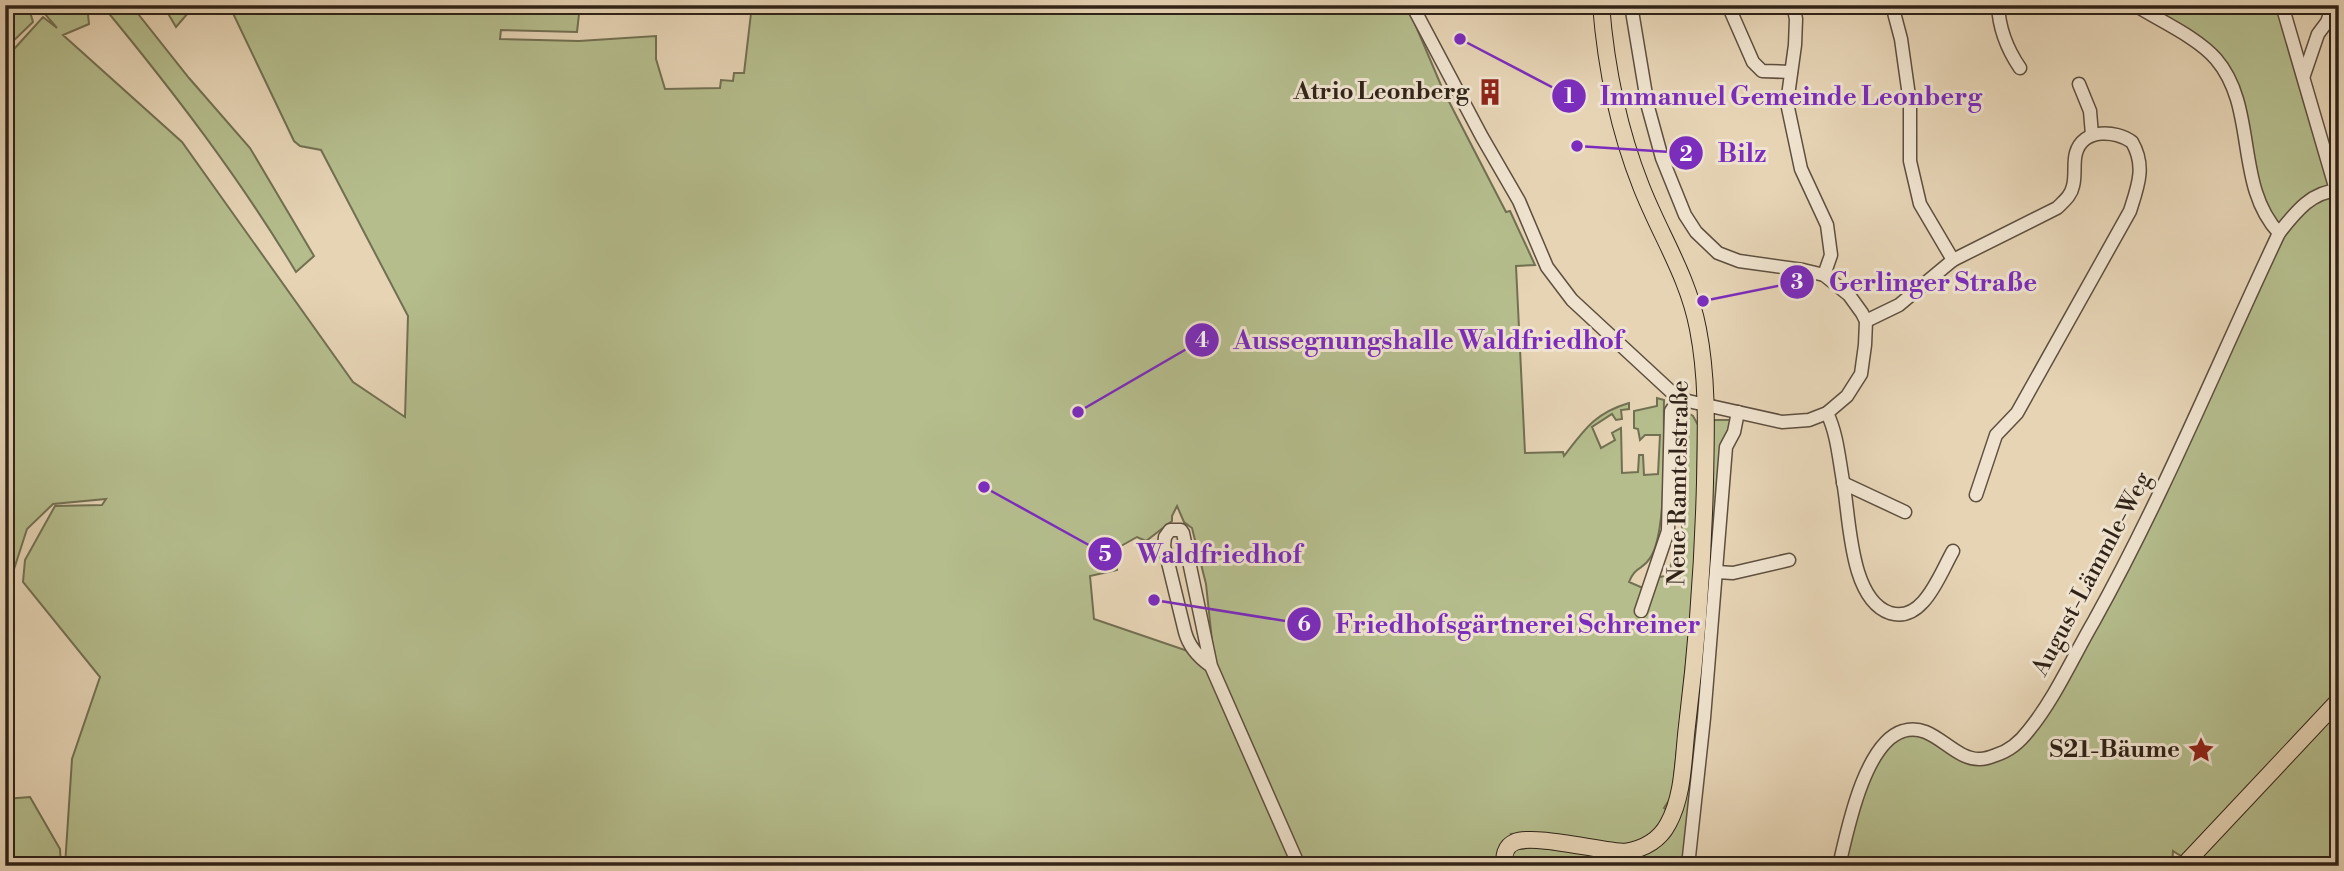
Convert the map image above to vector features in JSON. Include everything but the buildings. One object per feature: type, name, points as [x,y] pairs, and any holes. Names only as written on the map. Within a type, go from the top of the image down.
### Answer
[{"type":"main road","name":"Neue Ramtelstraße","points":[[1505,866],[1504,857],[1509,846],[1523,841],[1625,852],[1639,849],[1663,833],[1672,815],[1679,789],[1698,621],[1706,403],[1701,347],[1692,302],[1673,252],[1642,189],[1628,148],[1611,81],[1601,5]]},
{"type":"main road","points":[[2183,866],[2339,700]]},
{"type":"street","points":[[1412,5],[1519,201],[1547,268],[1572,300],[1679,399],[1706,403],[1764,419],[1790,422],[1809,420],[1826,413],[1847,396],[1861,374],[1865,355],[1866,321],[1849,295],[1824,275],[1739,261],[1718,253],[1696,232],[1685,215],[1662,158],[1648,107],[1631,5]]},
{"type":"street","points":[[1728,5],[1753,62],[1762,71],[1791,72]]},
{"type":"street","points":[[1793,5],[1796,32],[1787,103],[1789,123],[1801,169],[1827,225],[1831,256],[1824,275]]},
{"type":"street","points":[[1892,5],[1901,40],[1908,90],[1910,161],[1920,204],[1953,260]]},
{"type":"street","points":[[1998,5],[2004,38],[2020,68]]},
{"type":"street","points":[[2135,5],[2198,43],[2227,73],[2237,96],[2253,181],[2270,223],[2279,233]]},
{"type":"street","points":[[2282,5],[2337,190]]},
{"type":"street","points":[[2304,75],[2318,34],[2331,11]]},
{"type":"street","points":[[2079,84],[2087,99],[2092,118],[2092,135]]},
{"type":"street","points":[[1866,321],[1899,305],[1953,260],[2057,208],[2068,197],[2073,185],[2077,150],[2092,135],[2118,135],[2132,142],[2141,165],[2140,183],[2130,211],[2017,413],[1996,435],[1976,495]]},
{"type":"street","name":"August-Lämmle-Weg","points":[[1839,866],[1862,780],[1876,755],[1903,730],[1921,731],[1972,758],[1982,759],[2003,753],[2015,745],[2040,715],[2137,541],[2279,233],[2302,206],[2324,192],[2337,190]]},
{"type":"street","points":[[1641,611],[1668,531],[1671,411],[1679,399]]},
{"type":"street","points":[[1688,866],[1717,572],[1726,447],[1734,432],[1738,412]]},
{"type":"street","points":[[1826,413],[1832,424],[1855,562],[1871,602],[1894,614],[1906,614],[1918,608],[1933,589],[1953,551]]},
{"type":"street","points":[[1843,483],[1905,512]]},
{"type":"street","points":[[1211,666],[1199,658],[1185,632],[1164,546],[1165,537],[1170,530],[1181,530],[1187,542],[1211,666],[1299,866]]},
{"type":"street","points":[[1717,572],[1733,573],[1789,560]]},
{"type":"green space","points":[[5,5],[28,5],[33,22],[5,49]]},
{"type":"green space","points":[[54,5],[87,5],[89,24],[63,35],[182,142],[353,382],[405,417],[408,316],[321,150],[300,146],[294,141],[229,5],[580,5],[577,32],[501,30],[500,39],[579,41],[656,36],[656,59],[665,89],[720,88],[721,80],[733,81],[734,73],[744,73],[752,5],[1407,5],[1443,90],[1506,212],[1510,211],[1535,265],[1516,266],[1525,453],[1563,452],[1564,456],[1599,417],[1629,403],[1629,409],[1621,410],[1622,419],[1616,420],[1612,414],[1592,427],[1601,448],[1615,440],[1612,433],[1621,428],[1622,473],[1638,472],[1639,455],[1643,455],[1644,475],[1658,474],[1660,435],[1645,435],[1640,440],[1638,429],[1634,428],[1634,411],[1657,406],[1657,398],[1664,400],[1660,528],[1650,558],[1634,573],[1629,582],[1643,588],[1658,577],[1667,576],[1682,533],[1684,423],[1676,422],[1677,413],[1681,409],[1693,416],[1698,425],[1696,570],[1672,796],[1664,808],[1667,810],[1652,834],[1631,844],[1598,844],[1526,833],[1511,834],[1521,849],[1534,847],[1619,858],[1670,832],[1713,420],[1732,420],[1684,866],[65,866],[72,759],[100,677],[23,582],[25,560],[55,506],[102,505],[106,499],[53,504],[27,529],[5,597],[5,59],[43,17],[57,28],[44,13]],"holes":[[[1177,506],[1184,522],[1192,528],[1206,584],[1214,660],[1094,619],[1090,576],[1117,570],[1114,550],[1137,537],[1146,541],[1172,521]]]},
{"type":"green space","points":[[102,5],[131,5],[189,78],[250,148],[314,256],[296,272],[252,202],[204,135]]},
{"type":"green space","points":[[163,5],[195,5],[176,27]]},
{"type":"green space","points":[[2135,5],[2282,5],[2339,193],[2339,691],[2184,858],[2173,851],[2172,866],[1839,866],[1853,807],[1890,740],[1921,731],[1972,758],[2015,745],[2076,653],[2279,233],[2259,200],[2237,96],[2214,57]]},
{"type":"green space","points":[[2339,710],[2339,866],[2191,866]]},
{"type":"green space","points":[[30,797],[60,849],[61,866],[5,866],[5,799]]},
{"type":"place","name":"Immanuel Gemeinde Leonberg","points":[[1460,39]]},
{"type":"place","name":"Atrio Leonberg","points":[[1490,92]]},
{"type":"place","name":"Bilz","points":[[1577,146]]},
{"type":"place","name":"Gerlinger Straße","points":[[1703,301]]},
{"type":"place","name":"Aussegnungshalle Waldfriedhof","points":[[1078,412]]},
{"type":"place","name":"Waldfriedhof","points":[[984,487]]},
{"type":"place","name":"Friedhofsgärtnerei Schreiner","points":[[1154,600]]},
{"type":"place","name":"S21-Bäume","points":[[2201,750]]}]
